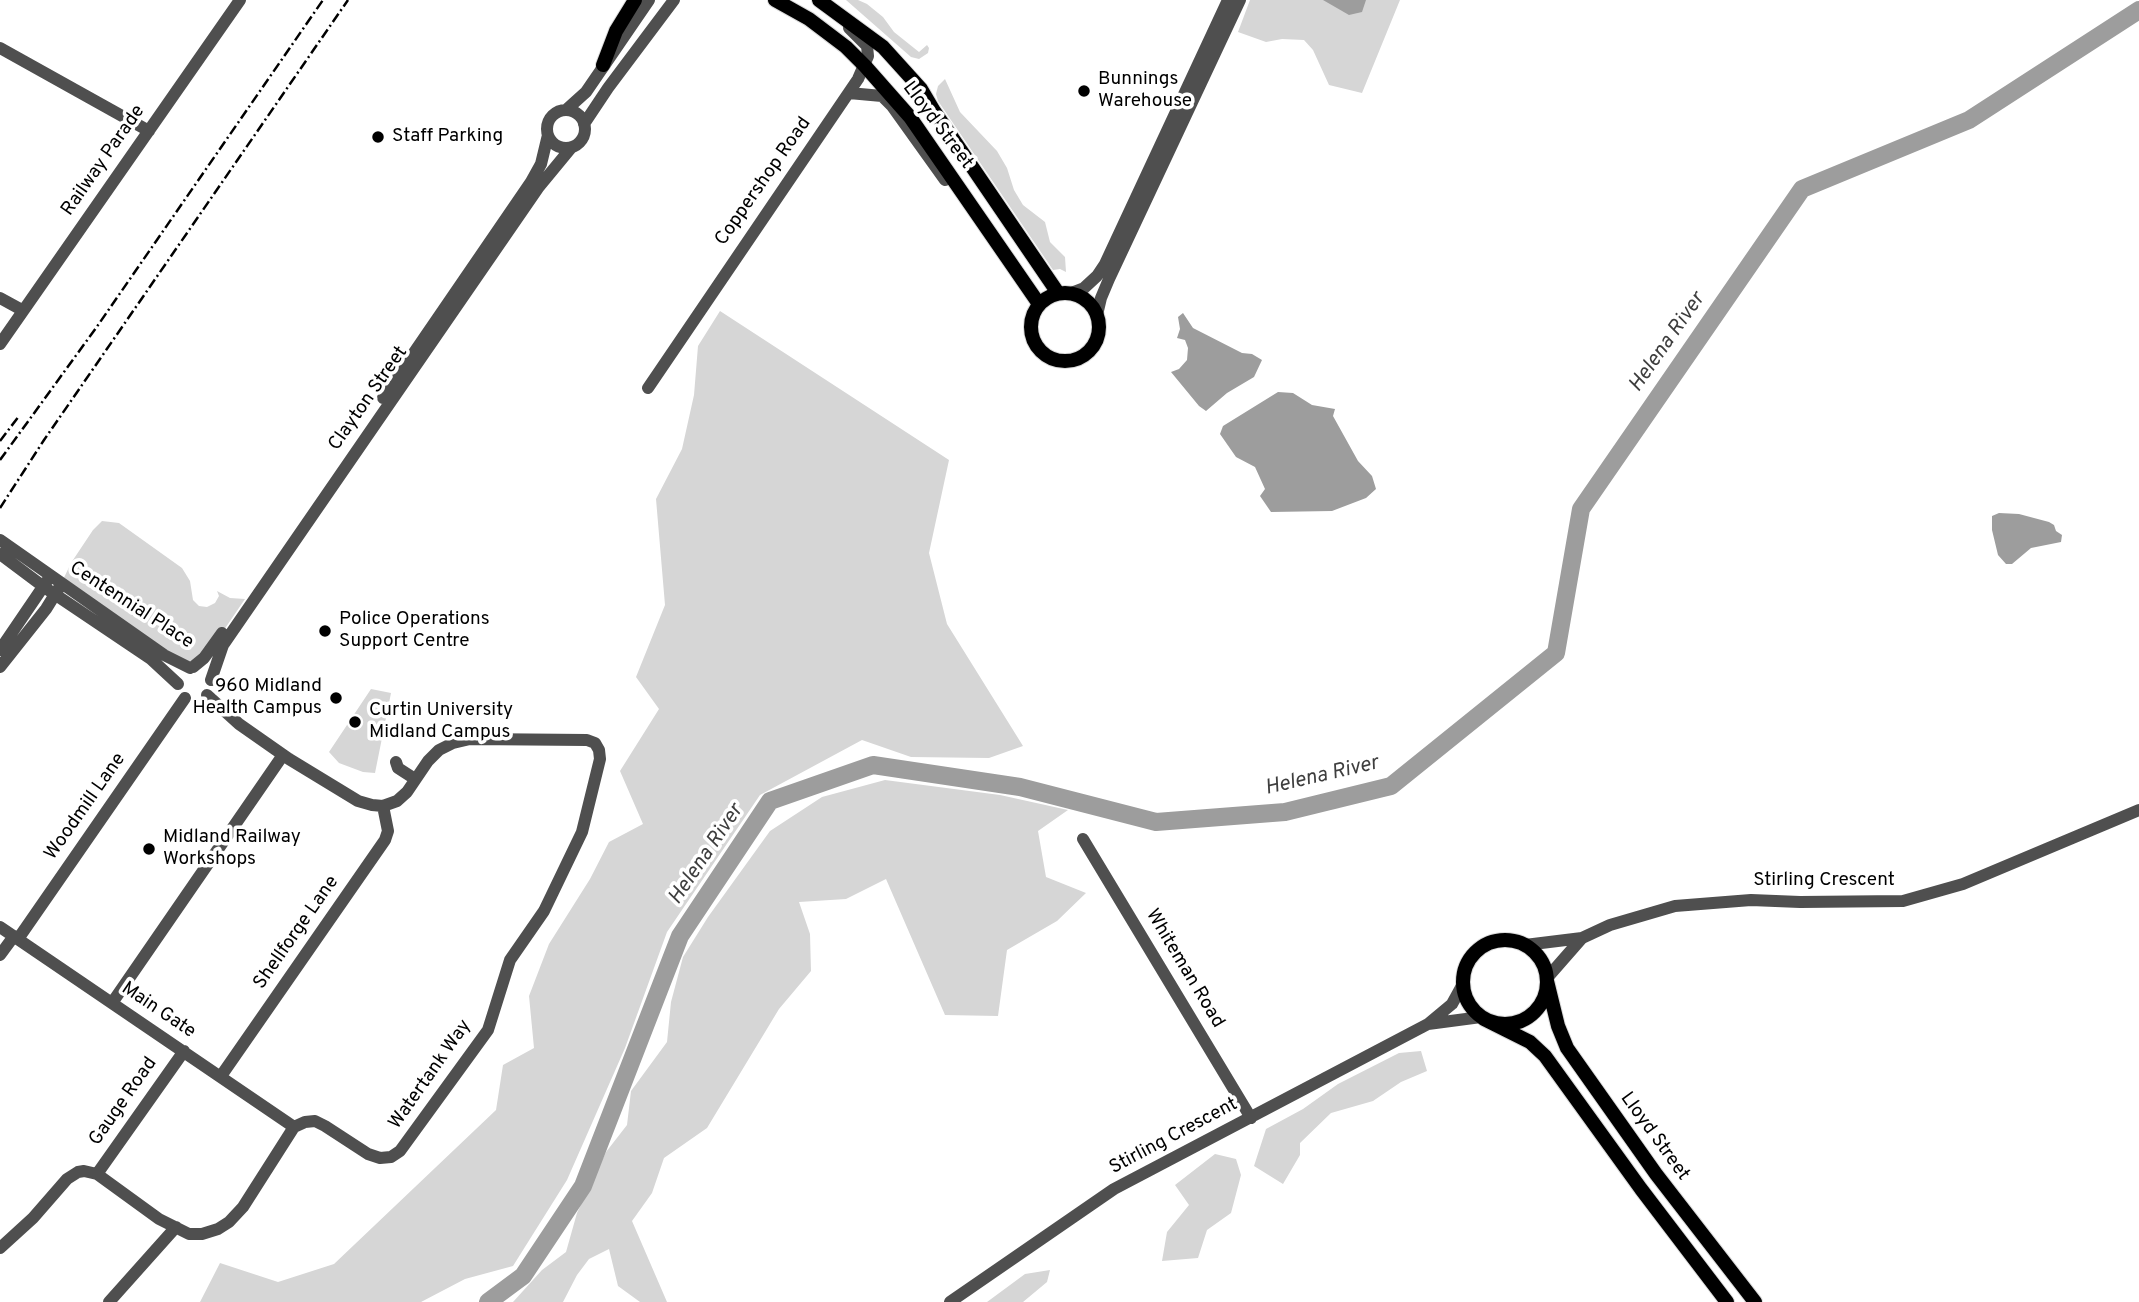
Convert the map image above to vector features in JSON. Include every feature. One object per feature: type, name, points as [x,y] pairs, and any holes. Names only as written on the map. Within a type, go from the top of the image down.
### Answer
[{"type":"main road","points":[[603,65],[616,32],[635,0]]},
{"type":"main road","name":"Lloyd Street","points":[[775,0],[808,19],[866,65],[911,117],[1039,304]]},
{"type":"main road","name":"Lloyd Street","points":[[821,1],[883,47],[921,89],[941,122],[1065,293]]},
{"type":"main road","points":[[1065,293],[1087,301],[1097,315],[1099,332],[1092,348],[1078,359],[1060,361],[1041,352],[1035,344],[1031,323],[1039,304],[1065,293]]},
{"type":"main road","points":[[1483,1018],[1509,1024],[1521,1021],[1541,1005],[1546,993],[1547,979],[1540,959],[1525,945],[1508,940],[1486,945],[1469,960],[1464,984],[1468,1002],[1483,1018],[1530,1042],[1545,1056],[1727,1302]]},
{"type":"main road","name":"Lloyd Street","points":[[1547,979],[1558,1026],[1567,1048],[1656,1174],[1755,1302]]},
{"type":"street","name":"Railway Parade","points":[[0,344],[240,0]]},
{"type":"street","points":[[649,0],[586,92],[566,110],[550,119],[548,135],[554,144],[571,148],[582,139],[584,124],[674,0]]},
{"type":"street","points":[[1065,293],[1084,288],[1105,264],[1228,0]]},
{"type":"street","points":[[1097,315],[1109,279],[1240,0]]},
{"type":"street","points":[[821,1],[867,46],[866,65]]},
{"type":"street","points":[[0,48],[149,131]]},
{"type":"street","name":"Coppershop Road","points":[[648,388],[866,65]]},
{"type":"street","points":[[849,93],[882,96],[952,189],[968,201]]},
{"type":"street","points":[[566,110],[578,115],[584,124]]},
{"type":"street","name":"Clayton Street","points":[[192,667],[211,649],[531,182],[541,164],[548,135]]},
{"type":"street","name":"Clayton Street","points":[[211,680],[223,645],[538,188],[571,148]]},
{"type":"street","points":[[0,298],[22,310]]},
{"type":"street","points":[[0,540],[47,581]]},
{"type":"street","points":[[0,554],[47,581]]},
{"type":"street","points":[[0,650],[47,581]]},
{"type":"street","name":"Centennial Place","points":[[47,581],[151,659],[178,684]]},
{"type":"street","points":[[0,667],[58,589]]},
{"type":"street","name":"Centennial Place","points":[[58,589],[164,656],[192,667]]},
{"type":"street","points":[[192,667],[202,669],[211,680],[207,695],[194,701],[185,698],[178,684],[181,674],[192,667]]},
{"type":"street","points":[[207,695],[239,724],[283,755],[358,800],[383,806],[397,801],[415,779],[398,768],[396,762]]},
{"type":"street","name":"Woodmill Lane","points":[[0,955],[16,937],[185,698]]},
{"type":"street","name":"Watertank Way","points":[[294,1127],[315,1121],[368,1154],[380,1158],[391,1157],[410,1140],[488,1030],[510,960],[544,911],[582,832],[600,759],[599,750],[587,740],[571,738],[470,738],[439,750],[415,779]]},
{"type":"street","points":[[112,1003],[283,755]]},
{"type":"street","name":"Shellforge Lane","points":[[221,1076],[385,840],[388,831],[383,806]]},
{"type":"street","name":"Stirling Crescent","points":[[1525,945],[1582,938],[1610,925],[1675,906],[1751,900],[1903,901],[1963,884],[2139,810]]},
{"type":"street","name":"Whiteman Road","points":[[1083,839],[1251,1118]]},
{"type":"street","name":"Main Gate","points":[[0,926],[294,1127]]},
{"type":"street","name":"Stirling Crescent","points":[[1547,979],[1582,938]]},
{"type":"street","name":"Stirling Crescent","points":[[950,1302],[1114,1189],[1427,1024],[1452,1004],[1464,984]]},
{"type":"street","name":"Stirling Crescent","points":[[1427,1024],[1483,1018]]},
{"type":"street","name":"Gauge Road","points":[[97,1174],[184,1051]]},
{"type":"street","points":[[0,1248],[33,1218],[72,1175],[84,1171],[97,1174],[159,1219],[189,1234],[202,1234],[218,1229],[243,1207],[294,1127]]},
{"type":"street","points":[[109,1302],[176,1227]]},
{"type":"shaded area","points":[[846,0],[858,0],[867,4],[883,17],[894,32],[919,52],[927,45],[928,53],[919,59],[911,57]]},
{"type":"shaded area","points":[[1250,0],[1400,0],[1362,93],[1329,85],[1313,50],[1304,40],[1282,39],[1266,42],[1238,32]]},
{"type":"shaded area","points":[[1323,0],[1366,0],[1362,12],[1349,15]]},
{"type":"shaded area","points":[[945,79],[960,112],[997,151],[1023,205],[1045,222],[1050,242],[1065,257],[1066,272],[1053,270],[938,101],[938,86]]},
{"type":"shaded area","points":[[720,311],[949,460],[929,553],[947,624],[1023,746],[989,758],[911,757],[862,740],[760,795],[667,932],[625,1048],[567,1180],[513,1266],[465,1279],[421,1302],[200,1302],[220,1263],[278,1282],[334,1264],[496,1110],[503,1065],[534,1048],[529,996],[549,944],[590,879],[609,842],[643,824],[620,771],[659,709],[636,677],[665,605],[656,499],[682,449],[694,395],[698,346]]},
{"type":"shaded area","points":[[1183,313],[1193,328],[1262,360],[1254,377],[1227,393],[1206,411],[1171,372],[1179,369],[1187,360],[1188,348],[1185,340],[1177,338],[1180,329],[1178,317]]},
{"type":"shaded area","points":[[1278,392],[1293,393],[1312,405],[1335,409],[1333,416],[1358,461],[1372,476],[1376,489],[1366,498],[1332,511],[1271,512],[1260,496],[1265,489],[1255,467],[1236,457],[1220,434],[1223,426]]},
{"type":"shaded area","points":[[1999,513],[2019,514],[2049,522],[2062,535],[2061,542],[2031,548],[2012,564],[2006,564],[1998,555],[1992,530],[1992,516]]},
{"type":"shaded area","points":[[102,521],[119,523],[182,568],[190,581],[193,600],[199,606],[207,607],[215,603],[219,596],[217,591],[230,598],[245,599],[211,649],[193,667],[61,584],[71,563]]},
{"type":"shaded area","points":[[371,689],[391,693],[375,773],[363,772],[339,763],[329,752]]},
{"type":"shaded area","points":[[885,780],[1000,795],[1068,810],[1038,831],[1046,877],[1086,893],[1057,921],[1007,950],[998,1016],[945,1015],[886,879],[846,899],[799,902],[810,934],[811,971],[779,1009],[707,1128],[664,1158],[652,1193],[632,1221],[667,1302],[640,1302],[618,1286],[609,1249],[589,1259],[563,1302],[513,1302],[542,1270],[566,1252],[577,1213],[606,1152],[627,1125],[631,1091],[667,1042],[671,1002],[683,957],[708,917],[770,831],[822,797]]},
{"type":"shaded area","points":[[1421,1051],[1427,1071],[1401,1082],[1373,1101],[1331,1113],[1300,1143],[1300,1155],[1283,1184],[1254,1166],[1266,1129],[1303,1109],[1338,1084],[1399,1053]]},
{"type":"shaded area","points":[[1215,1154],[1236,1159],[1241,1175],[1231,1213],[1207,1230],[1198,1258],[1162,1261],[1167,1232],[1189,1205],[1175,1185]]},
{"type":"shaded area","points":[[1050,1270],[1047,1282],[1023,1302],[987,1302],[1025,1274]]},
{"type":"waterway","name":"Helena River","points":[[488,1302],[523,1276],[583,1186],[680,936],[770,801],[873,765],[1020,787],[1156,822],[1285,812],[1391,786],[1556,653],[1581,509],[1802,189],[1969,120],[2139,10]]},
{"type":"railway","points":[[0,460],[96,328],[323,0]]},
{"type":"railway","points":[[0,508],[44,440],[348,0]]},
{"type":"railway","points":[[0,441],[19,416]]},
{"type":"place","name":"Bunnings Warehouse","points":[[1084,91]]},
{"type":"place","name":"Staff Parking","points":[[378,137]]},
{"type":"place","name":"Police Operations Support Centre","points":[[325,631]]},
{"type":"place","name":"960 Midland Health Campus","points":[[336,698]]},
{"type":"place","name":"Curtin University Midland Campus","points":[[355,722]]},
{"type":"place","name":"Midland Railway Workshops","points":[[149,849]]}]
